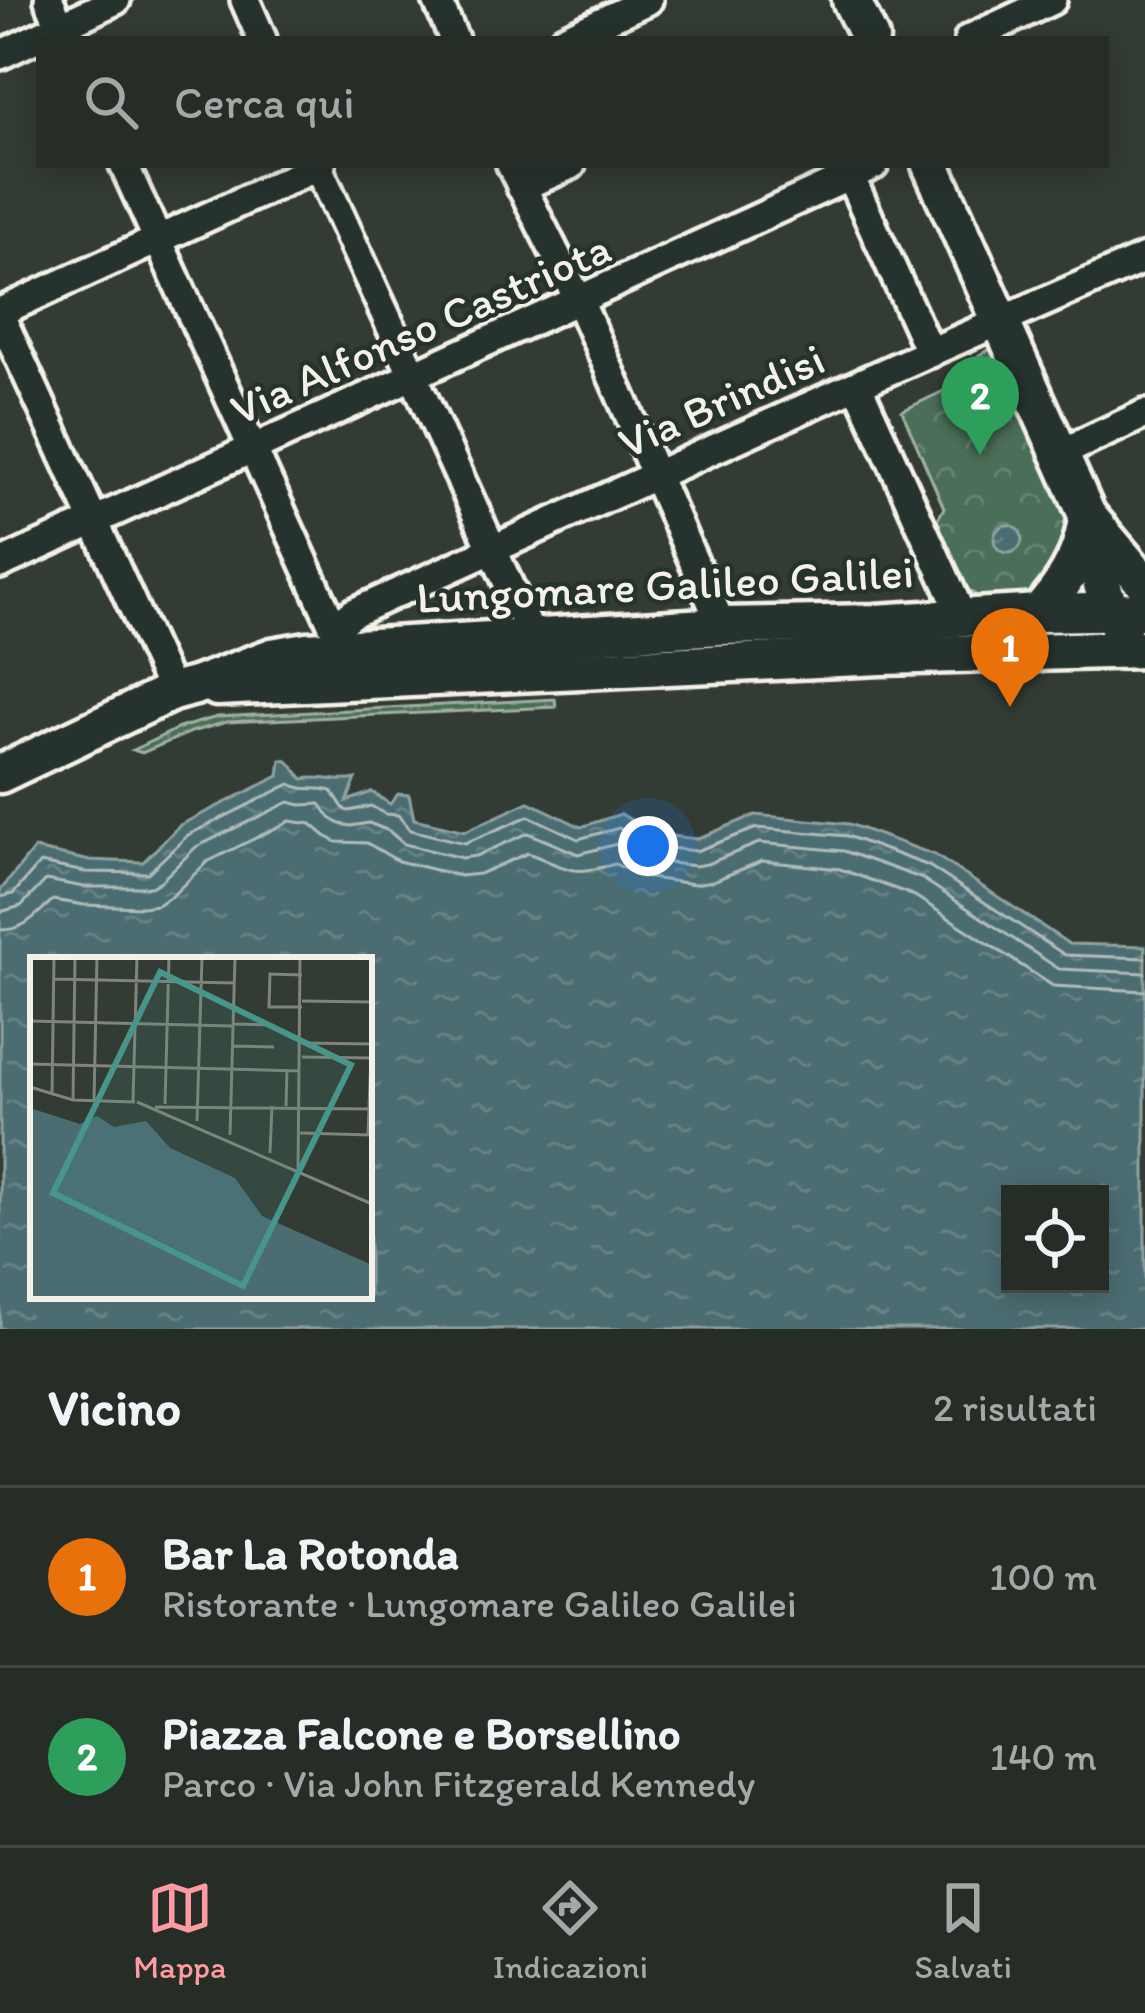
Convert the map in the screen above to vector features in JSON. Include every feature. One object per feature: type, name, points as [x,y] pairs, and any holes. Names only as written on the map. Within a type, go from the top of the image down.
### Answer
[{"type":"main road","points":[[932,168],[1088,515],[1145,584]]},
{"type":"main road","points":[[1088,515],[1093,549],[1128,612],[1123,632],[1144,648]]},
{"type":"main road","points":[[1039,613],[1077,561],[1088,515]]},
{"type":"main road","name":"Lungomare Galileo Galilei","points":[[534,656],[722,626],[1128,612]]},
{"type":"main road","points":[[722,626],[722,665]]},
{"type":"main road","name":"Lungomare Galileo Galilei","points":[[0,773],[184,689],[334,639],[428,660]]},
{"type":"main road","name":"Lungomare Galileo Galilei","points":[[184,689],[247,688],[428,660],[534,656],[722,665],[1144,648]]},
{"type":"street","points":[[49,0],[64,33],[116,0]]},
{"type":"street","points":[[245,0],[261,36]]},
{"type":"street","points":[[437,0],[453,36]]},
{"type":"street","points":[[578,36],[648,0]]},
{"type":"street","points":[[975,36],[1052,0]]},
{"type":"street","points":[[0,55],[36,43]]},
{"type":"street","points":[[125,168],[254,448],[334,639]]},
{"type":"street","points":[[184,689],[94,522],[0,314],[314,168]]},
{"type":"street","points":[[319,168],[493,549],[534,656]]},
{"type":"street","points":[[557,168],[516,176],[580,303],[722,626]]},
{"type":"street","points":[[862,171],[930,353]]},
{"type":"street","name":"Via Alfonso Castriota","points":[[0,564],[862,171]]},
{"type":"street","name":"Via Brindisi","points":[[247,688],[279,669],[330,660],[334,639],[352,613],[655,473],[1145,258]]},
{"type":"street","points":[[858,386],[963,618]]},
{"type":"street","points":[[1060,454],[1145,414]]},
{"type":"green space","points":[[991,349],[1067,520],[1061,559],[1048,580],[1029,595],[1002,601],[983,599],[970,591],[951,566],[934,526],[944,508],[902,411],[985,371],[979,355]]},
{"type":"green space","points":[[555,699],[556,707],[227,722],[142,753],[133,750],[179,728],[217,717]]},
{"type":"water","points":[[1008,525],[1018,529],[1022,539],[1018,549],[1008,553],[998,549],[994,539],[998,529]]},
{"type":"water","points":[[281,760],[288,761],[303,779],[356,779],[347,801],[372,792],[390,804],[398,794],[409,795],[414,819],[465,831],[529,802],[581,827],[621,814],[654,834],[697,839],[755,815],[849,824],[935,855],[1069,944],[1145,946],[1145,1329],[0,1329],[0,891],[34,849],[86,860],[143,862],[180,825],[279,776]]},
{"type":"place","name":"Piazza Falcone e Borsellino","points":[[980,455]]},
{"type":"place","name":"Bar La Rotonda","points":[[1010,707]]}]
